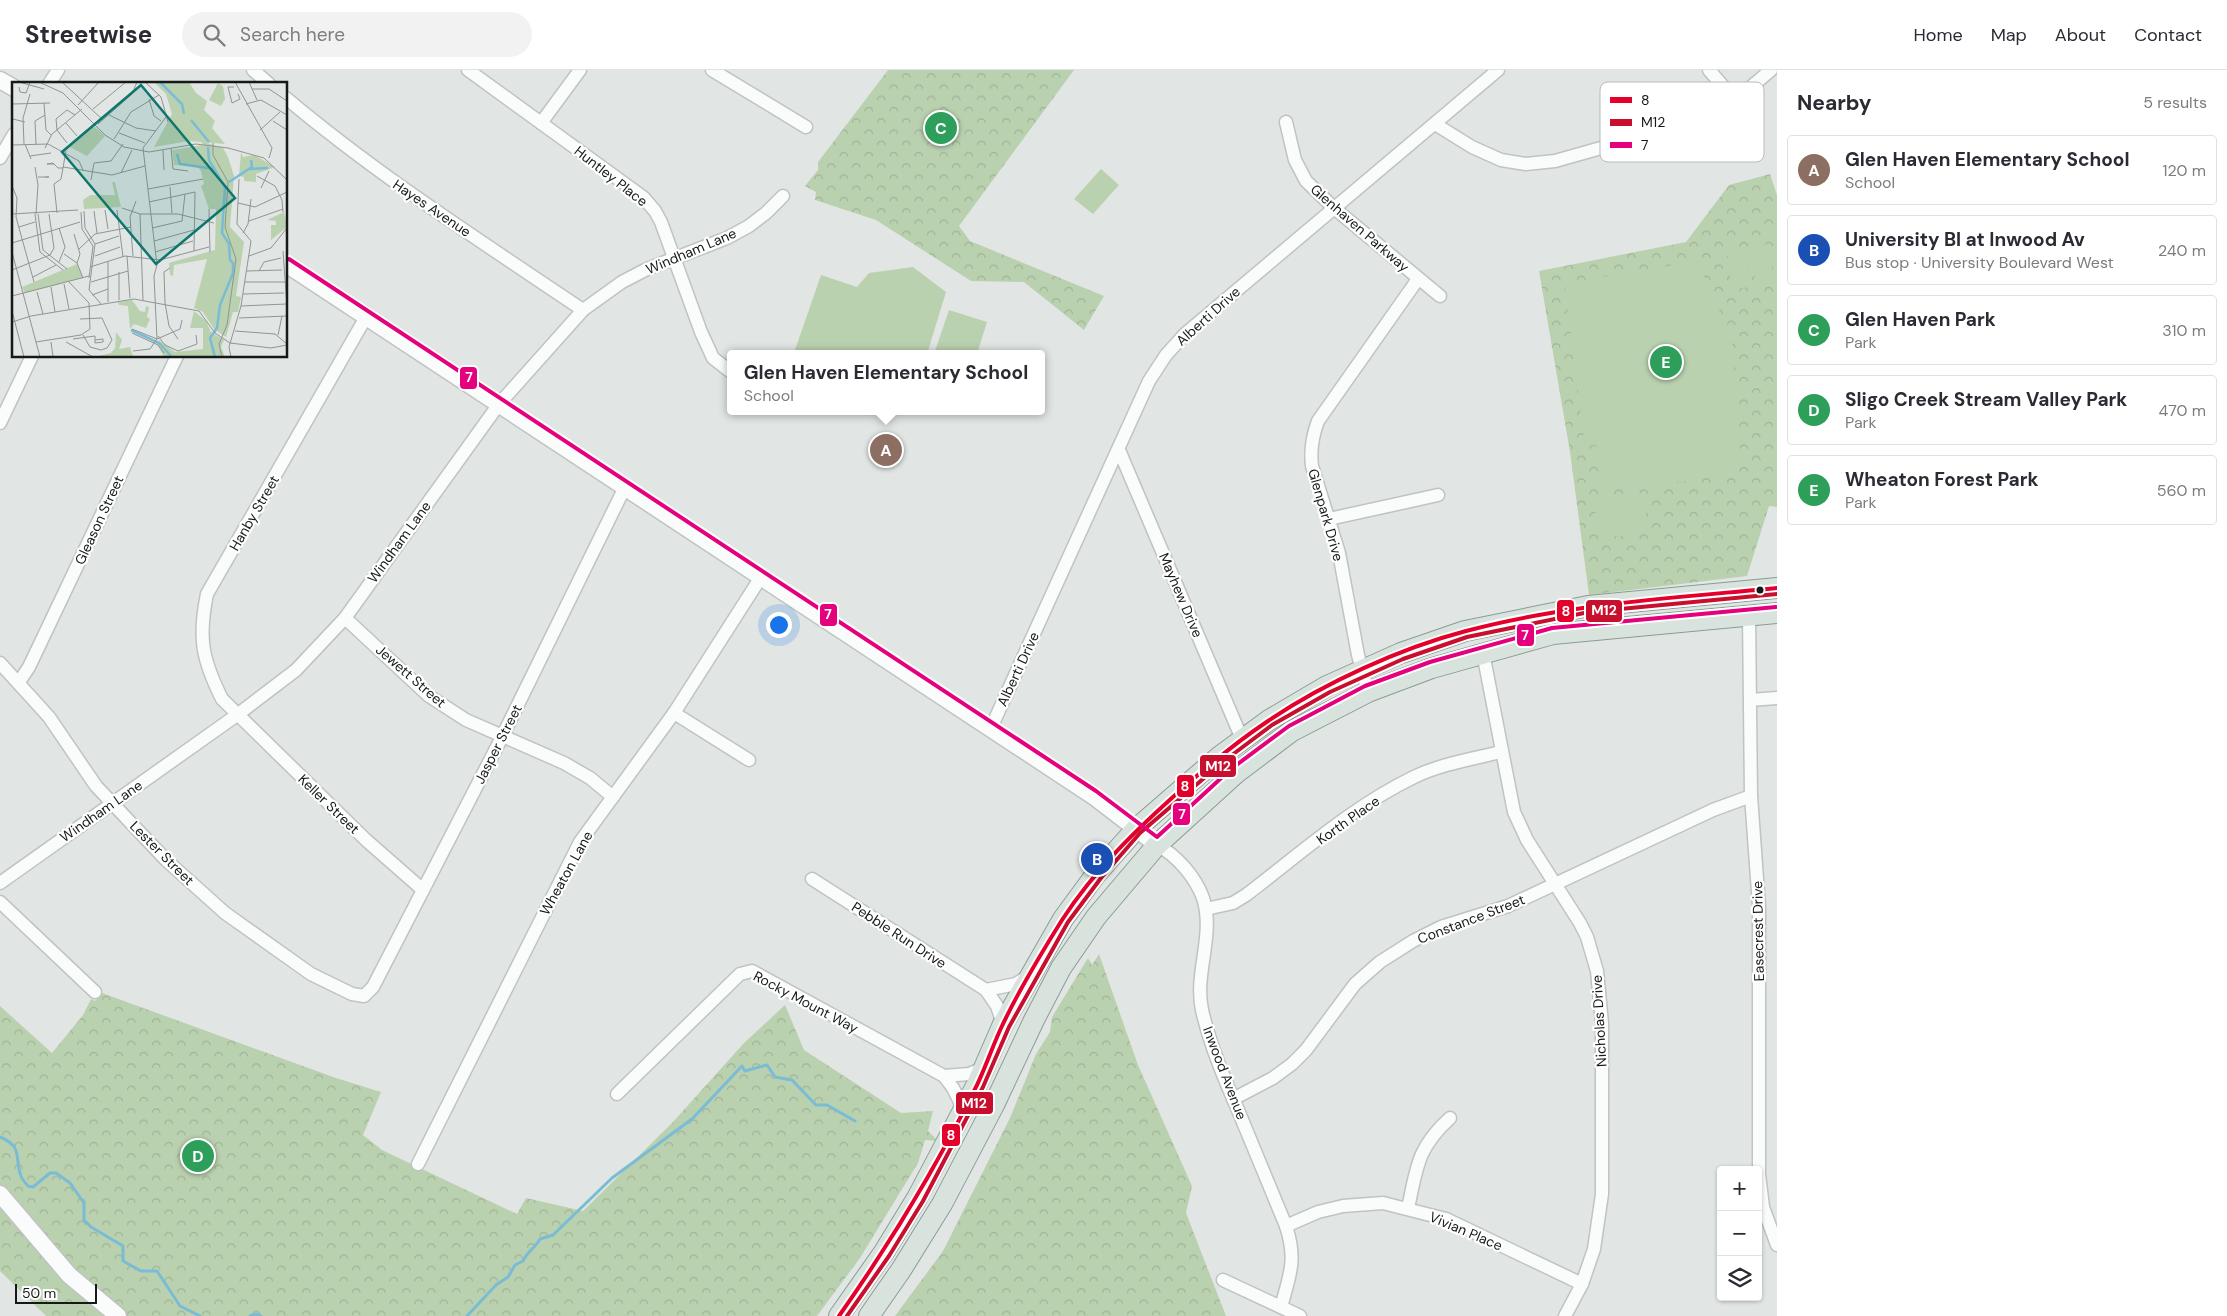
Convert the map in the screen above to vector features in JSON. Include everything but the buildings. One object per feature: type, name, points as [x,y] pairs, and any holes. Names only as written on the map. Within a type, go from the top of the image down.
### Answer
[{"type":"main road","points":[[839,1316],[884,1252],[917,1198],[964,1110],[1002,1024],[1063,919],[1096,874],[1136,829],[1220,756],[1242,739],[1327,686],[1362,669],[1465,631],[1530,616],[1588,606],[1777,588]]},
{"type":"main road","points":[[869,1316],[901,1270],[942,1204],[994,1105],[1034,1020],[1062,968],[1096,917],[1157,845],[1235,774],[1292,731],[1368,692],[1432,668],[1553,634],[1777,613]]},
{"type":"street","points":[[50,82],[58,70]]},
{"type":"street","points":[[253,70],[267,82]]},
{"type":"street","name":"Huntley Place","points":[[468,70],[643,197],[655,211],[661,222],[701,332],[714,358],[727,369]]},
{"type":"street","points":[[541,123],[580,70]]},
{"type":"street","points":[[712,70],[806,127]]},
{"type":"street","name":"Alberti Drive","points":[[991,728],[1149,381],[1166,355],[1184,334],[1498,70]]},
{"type":"street","points":[[1709,70],[1719,82]]},
{"type":"street","points":[[1757,82],[1771,70]]},
{"type":"street","points":[[0,80],[12,87]]},
{"type":"street","name":"Hayes Avenue","points":[[288,100],[335,139],[400,187],[583,310]]},
{"type":"street","name":"Glenhaven Parkway","points":[[1286,122],[1295,160],[1306,180],[1334,208],[1440,296]]},
{"type":"street","points":[[1435,124],[1472,147],[1501,160],[1526,164],[1555,161],[1600,148]]},
{"type":"street","points":[[0,158],[12,137]]},
{"type":"street","name":"Windham Lane","points":[[0,882],[237,715],[296,670],[345,618],[499,404],[583,310],[622,282],[674,258],[727,238],[749,226],[784,196]]},
{"type":"street","name":"Inwood Avenue","points":[[288,265],[991,728],[1093,796],[1157,845],[1170,852],[1185,868],[1202,896],[1208,920],[1200,987],[1202,1008],[1211,1043],[1286,1226],[1292,1246],[1293,1264],[1281,1307]]},
{"type":"street","name":"Glenpark Drive","points":[[1368,692],[1339,553],[1312,466],[1310,453],[1318,421],[1418,279]]},
{"type":"street","name":"Hanby Street","points":[[237,715],[222,699],[207,669],[202,644],[202,619],[206,594],[366,317]]},
{"type":"street","points":[[0,423],[31,358]]},
{"type":"street","name":"Gleason Street","points":[[19,682],[29,668],[176,358]]},
{"type":"street","name":"Mayhew Drive","points":[[1119,450],[1242,739]]},
{"type":"street","name":"Jasper Street","points":[[364,996],[373,987],[502,737],[625,487]]},
{"type":"street","points":[[1329,520],[1438,495]]},
{"type":"street","name":"Wheaton Lane","points":[[418,1164],[580,842],[674,713],[760,577]]},
{"type":"street","name":"Easecrest Drive","points":[[1749,615],[1751,796],[1759,906],[1759,1174],[1763,1207],[1777,1245]]},
{"type":"street","name":"Jewett Street","points":[[345,618],[429,696],[466,720],[564,763],[590,778],[613,797]]},
{"type":"street","name":"Nicholas Drive","points":[[1483,653],[1514,812],[1527,840],[1587,938],[1597,971],[1602,1023],[1602,1194],[1594,1249],[1582,1284],[1565,1316]]},
{"type":"street","name":"Lester Street","points":[[0,663],[49,717],[96,786],[166,860],[225,913],[310,974],[352,994],[364,996]]},
{"type":"street","points":[[1750,700],[1777,698]]},
{"type":"street","points":[[674,713],[749,760]]},
{"type":"street","name":"Keller Street","points":[[237,715],[366,840],[423,890]]},
{"type":"street","name":"Korth Place","points":[[1206,909],[1233,903],[1246,895],[1354,812],[1413,778],[1442,766],[1501,752]]},
{"type":"street","name":"Constance Street","points":[[1233,1099],[1273,1078],[1292,1064],[1306,1050],[1355,984],[1380,962],[1413,941],[1441,927],[1508,906],[1714,810],[1751,796]]},
{"type":"street","name":"Pebble Run Drive","points":[[812,879],[986,990],[997,1006],[1002,1024]]},
{"type":"street","points":[[0,902],[95,992]]},
{"type":"street","name":"Rocky Mount Way","points":[[617,1094],[740,974],[752,971],[944,1076],[953,1088],[964,1110]]},
{"type":"street","points":[[986,990],[1016,984],[1030,975]]},
{"type":"street","points":[[944,1076],[969,1074],[984,1068]]},
{"type":"street","points":[[1408,1208],[1422,1149],[1434,1133],[1450,1118]]},
{"type":"street","points":[[0,1194],[69,1275],[118,1316]]},
{"type":"street","name":"Vivian Place","points":[[1286,1226],[1318,1212],[1343,1206],[1384,1203],[1408,1208],[1446,1220],[1582,1284]]},
{"type":"street","points":[[1223,1280],[1300,1316]]},
{"type":"green space","points":[[888,70],[1074,70],[959,226],[970,241],[1104,296],[1084,330],[1024,282],[971,281],[876,220],[815,200],[816,192],[805,186],[818,170],[818,162]]},
{"type":"green space","points":[[1101,169],[1119,185],[1093,214],[1074,199]]},
{"type":"green space","points":[[1770,174],[1777,195],[1777,507],[1769,506],[1747,576],[1589,595],[1570,452],[1539,271],[1686,242],[1729,185]]},
{"type":"green space","points":[[1769,244],[1774,284],[1756,286],[1751,247]]},
{"type":"green space","points":[[1745,247],[1750,287],[1732,289],[1727,250]]},
{"type":"green space","points":[[1697,261],[1721,314],[1720,325],[1731,324],[1741,463],[1736,471],[1688,481],[1603,487],[1596,445],[1585,445],[1565,289],[1572,282]]},
{"type":"green space","points":[[913,267],[946,292],[928,350],[795,350],[821,275],[857,287],[869,273]]},
{"type":"green space","points":[[949,310],[987,322],[978,350],[935,350]]},
{"type":"green space","points":[[1644,493],[1648,533],[1598,538],[1594,498]]},
{"type":"green space","points":[[1099,954],[1138,1065],[1192,1186],[1186,1213],[1226,1316],[895,1316],[943,1251],[1010,1118],[1036,1054],[1050,1032],[1052,1017],[1088,958],[1092,965]]},
{"type":"green space","points":[[102,993],[336,1078],[381,1092],[363,1135],[382,1150],[517,1214],[526,1198],[583,1211],[672,1123],[744,1043],[785,1005],[804,1050],[901,1113],[933,1111],[928,1131],[938,1141],[925,1140],[918,1163],[860,1258],[817,1316],[46,1316],[0,1271],[0,1006],[52,1053],[83,1015],[91,999],[95,1001]]},
{"type":"waterway","points":[[467,1316],[496,1285],[508,1277],[515,1265],[523,1261],[540,1239],[553,1235],[612,1178],[692,1119],[742,1066],[745,1071],[767,1065],[775,1077],[792,1080],[816,1105],[827,1105],[855,1121]]},
{"type":"waterway","points":[[0,1137],[8,1141],[15,1149],[21,1176],[28,1186],[33,1187],[50,1173],[56,1173],[70,1183],[84,1203],[84,1220],[91,1227],[123,1246],[123,1261],[141,1271],[157,1271],[180,1306],[200,1316]]},
{"type":"waterway","points":[[250,1316],[256,1314],[261,1316]]},
{"type":"transit line","name":"7","points":[[289,259],[1096,791],[1157,837],[1231,769],[1289,726],[1365,686],[1430,662],[1552,628],[1776,607]]},
{"type":"transit line","name":"8","points":[[839,1316],[895,1232],[929,1174],[977,1085],[1015,1000],[1046,945],[1075,901],[1103,866],[1150,818],[1235,745],[1290,707],[1338,680],[1390,657],[1441,638],[1504,622],[1582,608],[1777,588]]},
{"type":"transit line","name":"M12","points":[[847,1316],[889,1256],[923,1201],[983,1087],[1009,1027],[1068,922],[1101,878],[1140,833],[1224,761],[1272,725],[1330,692],[1403,659],[1467,637],[1589,612],[1777,594]]},
{"type":"place","name":"Glen Haven Park","points":[[941,128]]},
{"type":"place","name":"Wheaton Forest Park","points":[[1666,362]]},
{"type":"place","name":"Glen Haven Elementary School","points":[[886,450]]},
{"type":"place","name":"University Bl at Inwood Av","points":[[1097,859]]},
{"type":"place","name":"Sligo Creek Stream Valley Park","points":[[198,1156]]}]
